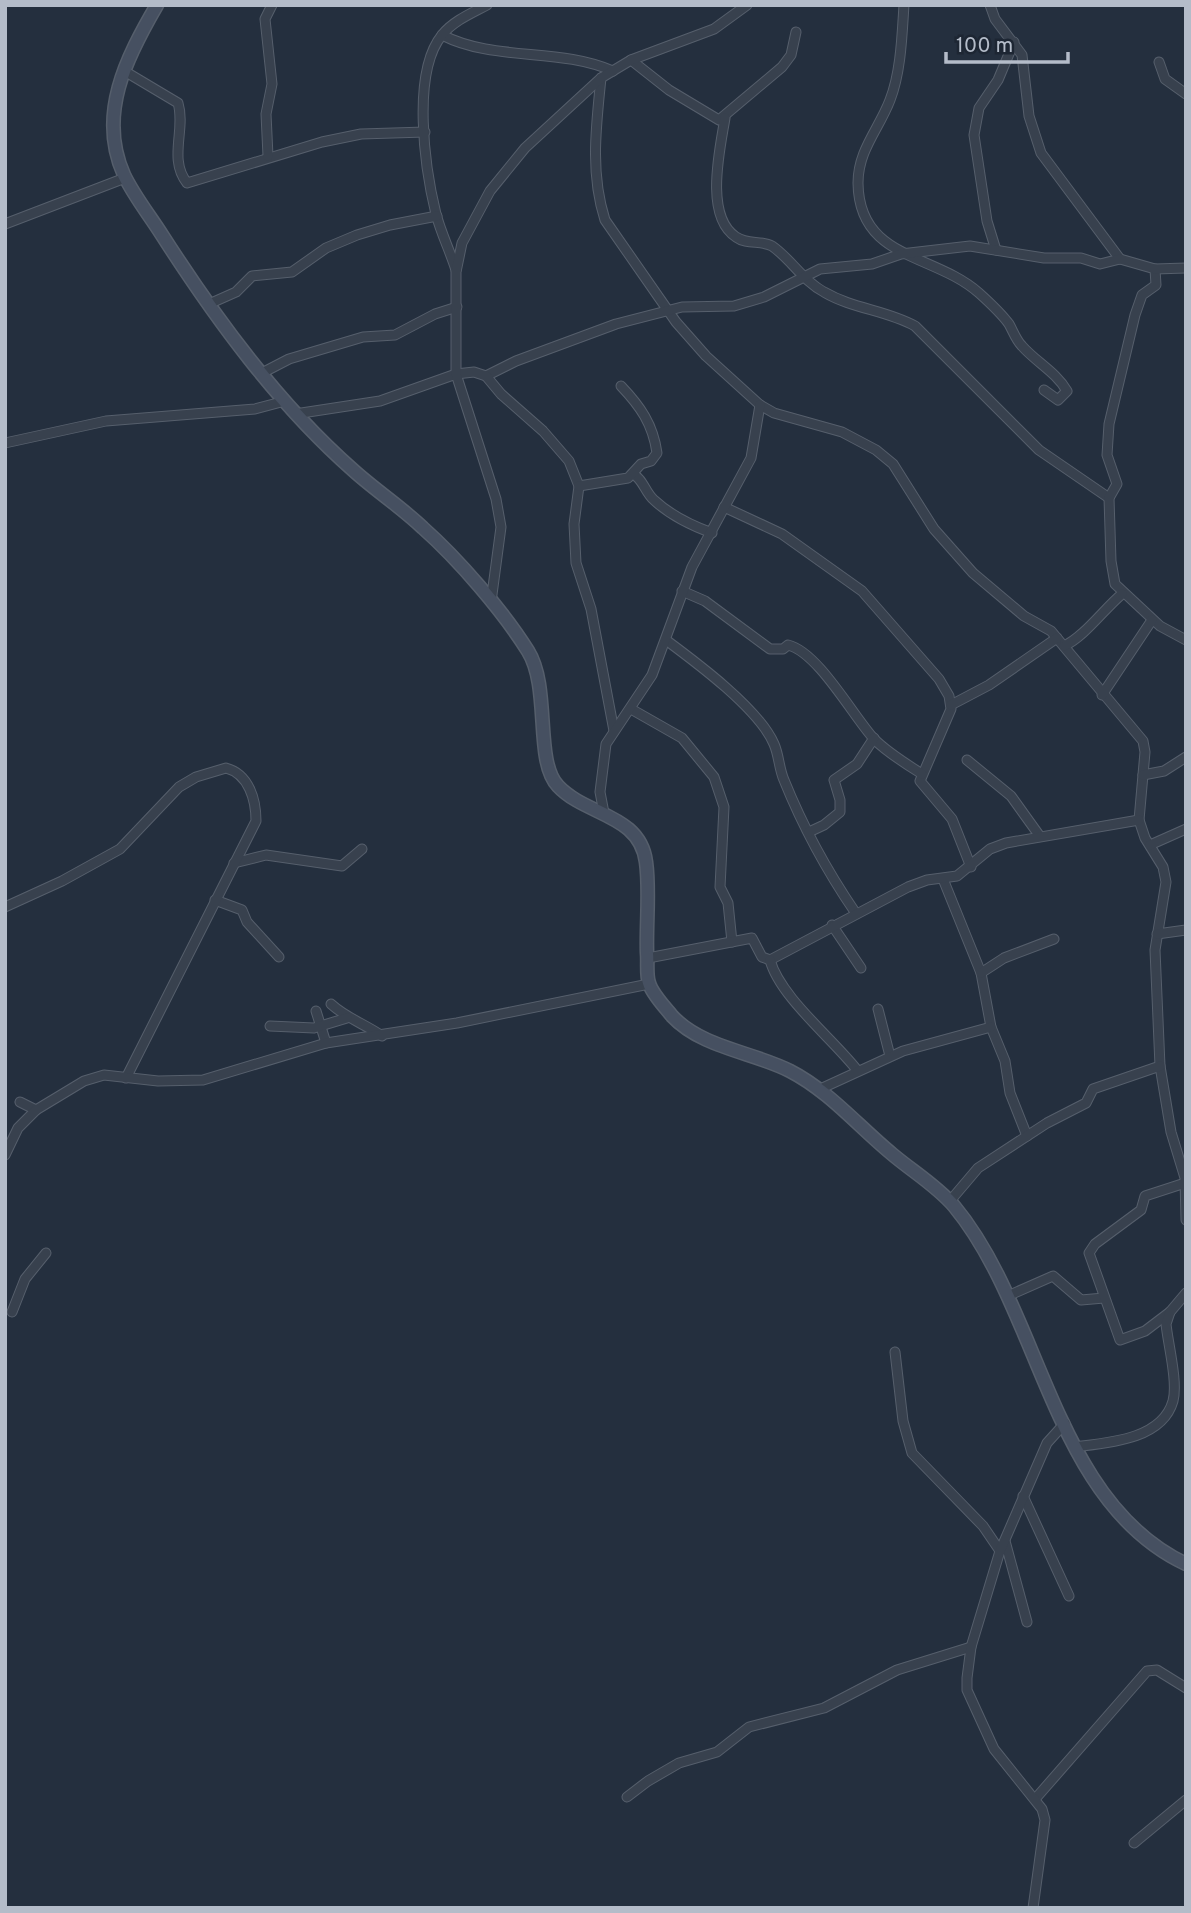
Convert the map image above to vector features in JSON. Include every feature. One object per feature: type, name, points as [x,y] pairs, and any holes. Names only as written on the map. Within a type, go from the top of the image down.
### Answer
[{"type":"main road","points":[[157,5],[117,91],[112,113],[112,139],[125,178],[209,304],[295,414],[352,469],[440,544],[528,651],[538,673],[548,768],[555,784],[631,829],[642,844],[647,864],[649,985],[676,1021],[709,1040],[792,1072],[818,1090],[950,1202],[1010,1295],[1042,1377],[1074,1447],[1104,1495],[1159,1551],[1186,1564]]},
{"type":"street","points":[[268,156],[266,114],[272,84],[265,19],[272,5]]},
{"type":"street","points":[[456,272],[437,216],[425,132],[424,96],[428,66],[442,35],[464,17],[487,5]]},
{"type":"street","points":[[491,604],[501,527],[496,499],[456,374],[456,272],[462,243],[490,191],[526,148],[601,78],[631,60],[714,29],[747,5]]},
{"type":"street","points":[[904,5],[890,99],[861,157],[858,183],[866,220],[880,239],[901,254],[938,266],[978,293],[1006,320],[1022,346],[1045,365],[1067,391],[1058,400],[1044,390]]},
{"type":"street","points":[[990,5],[995,19],[1014,42],[1024,62],[1029,116],[1041,153],[1120,259]]},
{"type":"street","points":[[631,60],[691,104],[719,120],[725,118],[782,67],[791,55],[796,32]]},
{"type":"street","points":[[442,35],[475,47],[580,60],[613,71]]},
{"type":"street","points":[[996,250],[987,221],[974,135],[979,108],[998,80],[1014,42]]},
{"type":"street","points":[[1159,62],[1165,79],[1186,94]]},
{"type":"street","points":[[126,72],[178,103],[176,148],[187,183],[268,156],[362,134],[425,132]]},
{"type":"street","points":[[601,78],[594,163],[599,202],[605,220],[706,356],[761,405],[787,417],[842,432],[876,450],[893,464],[934,529],[973,573],[1024,616],[1042,625],[1057,638],[1143,741],[1139,820],[1163,867],[1166,882],[1155,950],[1160,1066],[1171,1132],[1185,1183],[1183,1198],[1186,1220]]},
{"type":"street","points":[[725,118],[716,187],[723,222],[736,238],[768,244],[804,278],[826,293],[863,309],[894,316],[915,326],[1039,450],[1109,498]]},
{"type":"street","points":[[5,224],[125,178]]},
{"type":"street","points":[[209,304],[236,292],[252,276],[292,272],[326,248],[357,235],[390,225],[437,216]]},
{"type":"street","points":[[486,376],[564,342],[670,310],[682,307],[734,306],[820,269],[872,264],[901,254],[970,246],[1044,258],[1081,258],[1100,264],[1120,259],[1155,269],[1186,268]]},
{"type":"street","points":[[1155,269],[1156,285],[1142,296],[1132,323],[1109,424],[1107,454],[1117,484],[1109,498],[1111,561],[1115,584],[1122,594],[1152,620],[1186,640]]},
{"type":"street","points":[[262,373],[289,359],[363,337],[395,335],[435,314],[457,307]]},
{"type":"street","points":[[295,414],[380,401],[456,374],[474,372],[486,376],[559,449],[569,461],[579,486],[574,524],[576,563],[591,609],[614,730]]},
{"type":"street","points":[[579,486],[603,484],[633,474],[641,464],[654,458],[657,453],[655,439],[640,406],[621,386]]},
{"type":"street","points":[[5,443],[106,421],[256,409],[285,401]]},
{"type":"street","points":[[604,813],[600,792],[606,744],[652,675],[682,591],[751,458],[761,405]]},
{"type":"street","points":[[633,474],[663,506],[681,520],[712,533]]},
{"type":"street","points":[[724,507],[782,534],[862,591],[939,679],[951,705],[946,727],[922,774],[921,784],[958,829],[971,867]]},
{"type":"street","points":[[682,591],[705,601],[770,649],[783,649],[788,645],[798,649],[822,671],[874,738],[922,774]]},
{"type":"street","points":[[1064,646],[1076,640],[1098,614],[1122,594]]},
{"type":"street","points":[[1102,695],[1152,620]]},
{"type":"street","points":[[951,705],[989,685],[1057,638]]},
{"type":"street","points":[[666,640],[719,682],[774,743],[784,779],[824,866],[855,912]]},
{"type":"street","points":[[631,709],[682,738],[714,777],[724,807],[720,887],[728,903],[732,942]]},
{"type":"street","points":[[809,832],[824,825],[840,812],[834,780],[857,764],[874,738]]},
{"type":"street","points":[[1143,775],[1164,771],[1186,757]]},
{"type":"street","points":[[967,760],[1011,796],[1039,835]]},
{"type":"street","points":[[5,906],[62,881],[120,849],[179,787],[196,777],[226,768],[241,776],[251,789],[256,821],[126,1078]]},
{"type":"street","points":[[770,960],[855,912],[927,880],[957,876],[999,845],[1039,835],[1139,820]]},
{"type":"street","points":[[1150,845],[1186,829]]},
{"type":"street","points":[[234,863],[266,855],[342,866],[362,849]]},
{"type":"street","points":[[943,879],[981,973],[991,1027],[1005,1061],[1010,1093],[1027,1136]]},
{"type":"street","points":[[215,900],[242,910],[247,922],[279,957]]},
{"type":"street","points":[[832,925],[861,968]]},
{"type":"street","points":[[1157,934],[1186,930]]},
{"type":"street","points":[[648,958],[752,938],[762,957],[770,960]]},
{"type":"street","points":[[981,973],[1004,958],[1054,939]]},
{"type":"street","points":[[770,960],[773,970],[796,1001],[857,1070]]},
{"type":"street","points":[[5,1155],[18,1128],[36,1110],[84,1081],[104,1076],[203,1080],[326,1043],[382,1036],[649,985]]},
{"type":"street","points":[[331,1004],[347,1018],[361,1021],[382,1036]]},
{"type":"street","points":[[878,1009],[890,1056]]},
{"type":"street","points":[[316,1011],[326,1043]]},
{"type":"street","points":[[270,1026],[321,1027],[347,1018]]},
{"type":"street","points":[[818,1090],[890,1056],[991,1027]]},
{"type":"street","points":[[950,1202],[978,1168],[1027,1136],[1086,1103],[1093,1089],[1160,1066]]},
{"type":"street","points":[[20,1102],[36,1110]]},
{"type":"street","points":[[1185,1183],[1144,1196],[1141,1210],[1091,1248],[1089,1253],[1120,1340],[1145,1331],[1170,1312],[1186,1293]]},
{"type":"street","points":[[12,1312],[25,1279],[46,1252]]},
{"type":"street","points":[[1010,1295],[1053,1276],[1081,1300],[1104,1298]]},
{"type":"street","points":[[1074,1447],[1140,1435],[1166,1412],[1173,1401],[1166,1324],[1170,1312]]},
{"type":"street","points":[[895,1352],[903,1421],[912,1453],[983,1526],[1000,1551]]},
{"type":"street","points":[[1033,1908],[1045,1820],[1036,1798],[994,1749],[972,1701],[967,1678],[971,1647],[1000,1551],[1047,1443],[1065,1423]]},
{"type":"street","points":[[1023,1496],[1069,1596]]},
{"type":"street","points":[[1005,1539],[1027,1622]]},
{"type":"street","points":[[627,1797],[648,1781],[680,1763],[717,1752],[749,1727],[824,1708],[897,1670],[971,1647]]},
{"type":"street","points":[[1036,1798],[1147,1671],[1157,1670],[1186,1688]]},
{"type":"street","points":[[1134,1843],[1186,1800]]}]
